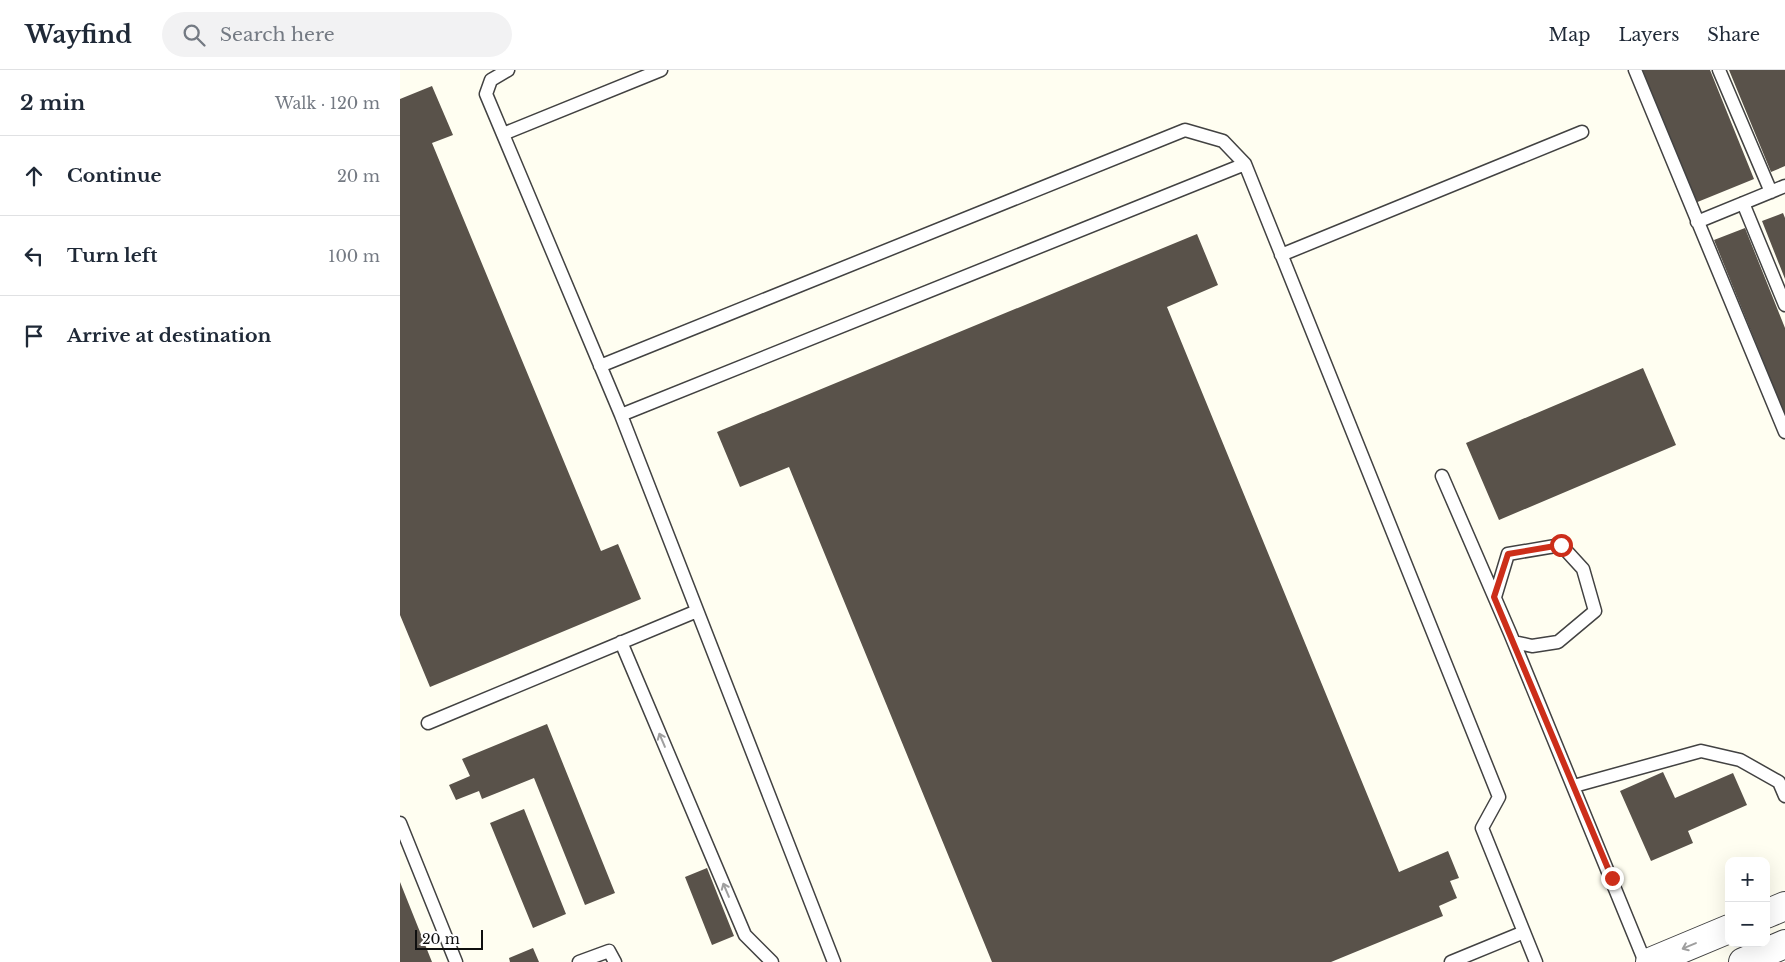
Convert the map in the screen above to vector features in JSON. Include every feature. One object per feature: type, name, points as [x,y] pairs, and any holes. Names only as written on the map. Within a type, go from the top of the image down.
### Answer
[{"type":"street","points":[[1770,912],[1785,906]]},
{"type":"street","points":[[1650,962],[1725,931]]},
{"type":"street","points":[[1743,962],[1785,944]]},
{"type":"lane","points":[[508,70],[491,80],[486,94],[621,415],[834,962]]},
{"type":"lane","points":[[502,134],[661,70]]},
{"type":"lane","points":[[1634,70],[1785,432]]},
{"type":"lane","points":[[1698,222],[1743,203],[1780,191],[1719,70]]},
{"type":"lane","points":[[600,366],[1185,130],[1223,141],[1245,164],[1498,797],[1482,828],[1536,962]]},
{"type":"lane","points":[[1281,255],[1582,132]]},
{"type":"lane","points":[[621,415],[1245,164]]},
{"type":"lane","points":[[1743,203],[1785,306]]},
{"type":"lane","points":[[1442,476],[1514,642],[1646,962]]},
{"type":"lane","points":[[1494,597],[1508,554],[1561,545],[1583,569],[1595,612],[1558,642],[1532,646],[1514,642]]},
{"type":"lane","points":[[428,723],[697,611]]},
{"type":"lane","points":[[621,642],[745,935],[772,962]]},
{"type":"lane","points":[[1574,786],[1701,751],[1740,760],[1779,782],[1785,796]]},
{"type":"lane","points":[[400,823],[456,962]]},
{"type":"lane","points":[[1451,962],[1524,932]]},
{"type":"lane","points":[[579,962],[609,950],[615,962]]},
{"type":"building","points":[[1642,70],[1710,70],[1754,179],[1695,203]]},
{"type":"building","points":[[1729,70],[1785,70],[1785,166],[1771,172]]},
{"type":"building","points":[[432,86],[453,135],[432,143],[601,551],[618,544],[641,599],[430,687],[400,615],[400,99]]},
{"type":"building","points":[[1783,213],[1785,218],[1785,279],[1762,221]]},
{"type":"building","points":[[1745,228],[1785,328],[1785,415],[1714,240]]},
{"type":"building","points":[[1197,234],[1218,285],[1167,307],[1399,872],[1448,851],[1459,878],[1450,881],[1457,898],[1439,906],[1443,916],[1331,962],[992,962],[789,467],[740,487],[717,432]]},
{"type":"building","points":[[1643,368],[1676,445],[1499,520],[1466,443]]},
{"type":"building","points":[[547,724],[615,893],[585,905],[534,778],[482,799],[479,791],[456,800],[449,785],[470,776],[462,759]]},
{"type":"building","points":[[1663,772],[1675,798],[1733,773],[1747,805],[1688,831],[1693,843],[1651,861],[1620,791]]},
{"type":"building","points":[[524,809],[566,914],[533,928],[490,823]]},
{"type":"building","points":[[707,868],[734,936],[712,945],[685,877]]},
{"type":"building","points":[[400,882],[432,962],[400,962]]},
{"type":"building","points":[[533,948],[539,962],[510,962],[509,958]]},
{"type":"route","points":[[1561,545],[1508,554],[1494,597],[1612,878]]}]
